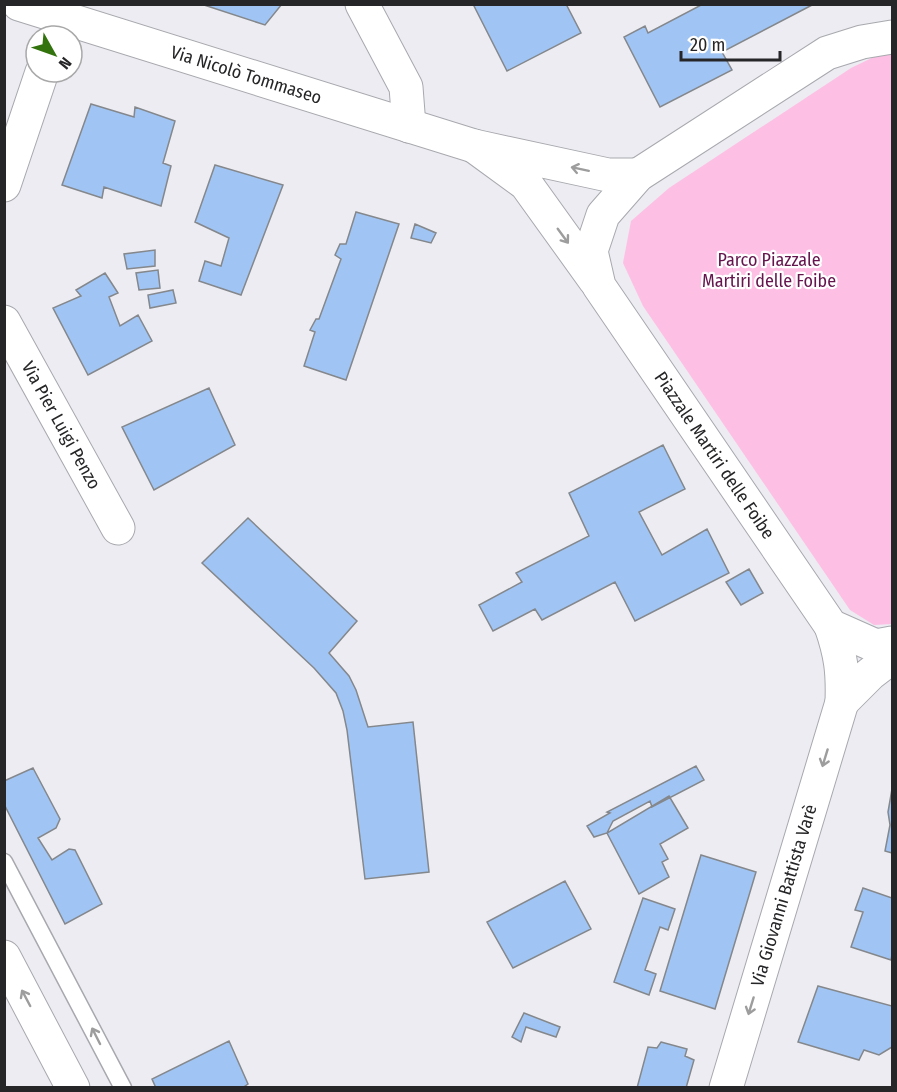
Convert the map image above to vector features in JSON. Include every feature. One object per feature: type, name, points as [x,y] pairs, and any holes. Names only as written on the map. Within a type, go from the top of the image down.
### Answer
[{"type":"street","name":"Via Nicolò Tommaseo","points":[[19,4],[53,24]]},
{"type":"street","points":[[362,4],[406,87],[409,126]]},
{"type":"street","name":"Piazzale Martiri delle Foibe","points":[[599,286],[591,251],[603,215],[638,175],[827,53],[892,14]]},
{"type":"street","name":"Via Nicolò Tommaseo","points":[[84,34],[474,146]]},
{"type":"street","name":"Piazzale Martiri delle Foibe","points":[[827,53],[862,42],[892,38]]},
{"type":"street","points":[[4,185],[38,84]]},
{"type":"street","points":[[474,146],[608,175],[638,175]]},
{"type":"street","name":"Piazzale Martiri delle Foibe","points":[[474,146],[526,184],[599,286],[831,626],[840,650],[843,674],[842,702]]},
{"type":"street","name":"Via Pier Luigi Penzo","points":[[4,322],[118,528]]},
{"type":"street","points":[[831,626],[876,646],[892,643]]},
{"type":"street","points":[[842,702],[870,674],[892,657]]},
{"type":"street","name":"Via Giovanni Battista Varè","points":[[726,1088],[842,702]]},
{"type":"street","points":[[4,957],[73,1088]]},
{"type":"lane","points":[[4,862],[123,1088]]},
{"type":"green space","name":"Parco Piazzale Martiri delle Foibe","points":[[880,54],[892,54],[892,624],[874,625],[850,610],[643,306],[623,263],[631,221],[669,188],[851,68]]},
{"type":"building","points":[[201,4],[282,4],[265,25]]},
{"type":"building","points":[[473,4],[566,4],[581,33],[507,71]]},
{"type":"building","points":[[703,4],[814,4],[722,52],[732,70],[660,107],[624,37],[645,26],[648,33]]},
{"type":"building","points":[[91,104],[134,117],[135,107],[175,121],[163,163],[171,166],[161,206],[104,187],[102,198],[62,185]]},
{"type":"building","points":[[215,165],[283,185],[241,295],[199,281],[205,261],[221,266],[229,238],[195,222]]},
{"type":"building","points":[[356,212],[399,224],[346,380],[304,366],[315,332],[310,330],[316,319],[319,319],[341,259],[335,255],[340,244],[346,244]]},
{"type":"building","points":[[415,224],[436,233],[431,243],[411,238]]},
{"type":"building","points":[[155,250],[155,266],[127,269],[124,254]]},
{"type":"building","points":[[158,270],[160,288],[139,290],[136,273]]},
{"type":"building","points":[[105,273],[118,293],[109,297],[120,326],[138,315],[152,341],[88,375],[53,308],[81,296],[76,290]]},
{"type":"building","points":[[173,290],[176,303],[150,308],[148,295]]},
{"type":"building","points":[[209,388],[235,445],[154,490],[122,427]]},
{"type":"building","points":[[663,445],[685,489],[639,512],[662,555],[707,529],[729,573],[635,621],[615,582],[542,620],[535,609],[493,631],[479,605],[522,582],[516,573],[589,536],[569,493]]},
{"type":"building","points":[[248,518],[357,621],[329,653],[349,676],[368,727],[413,722],[429,872],[365,879],[347,730],[336,693],[314,668],[202,563]]},
{"type":"building","points":[[749,569],[763,593],[741,605],[726,582]]},
{"type":"building","points":[[696,766],[704,780],[652,807],[650,801],[613,821],[607,833],[594,837],[587,826],[610,813],[607,812]]},
{"type":"building","points":[[33,768],[60,819],[56,828],[38,838],[52,860],[69,849],[75,850],[102,904],[65,924],[4,804],[4,781]]},
{"type":"building","points":[[892,789],[892,853],[885,851],[890,825],[888,812]]},
{"type":"building","points":[[669,796],[688,828],[660,844],[668,859],[662,862],[669,877],[639,894],[607,833]]},
{"type":"building","points":[[701,855],[756,872],[715,1009],[660,991]]},
{"type":"building","points":[[565,881],[591,929],[513,968],[487,922]]},
{"type":"building","points":[[863,888],[892,898],[891,960],[851,947],[863,912],[855,910]]},
{"type":"building","points":[[643,898],[675,909],[668,930],[660,927],[645,970],[656,974],[649,995],[614,982]]},
{"type":"building","points":[[818,986],[892,1006],[892,1047],[879,1055],[864,1050],[859,1060],[798,1042]]},
{"type":"building","points":[[524,1013],[560,1027],[556,1037],[526,1027],[521,1042],[512,1037]]},
{"type":"building","points":[[229,1041],[248,1084],[242,1088],[156,1088],[152,1079]]},
{"type":"building","points":[[661,1042],[687,1049],[685,1056],[694,1060],[686,1088],[637,1088],[648,1047],[657,1048]]}]
